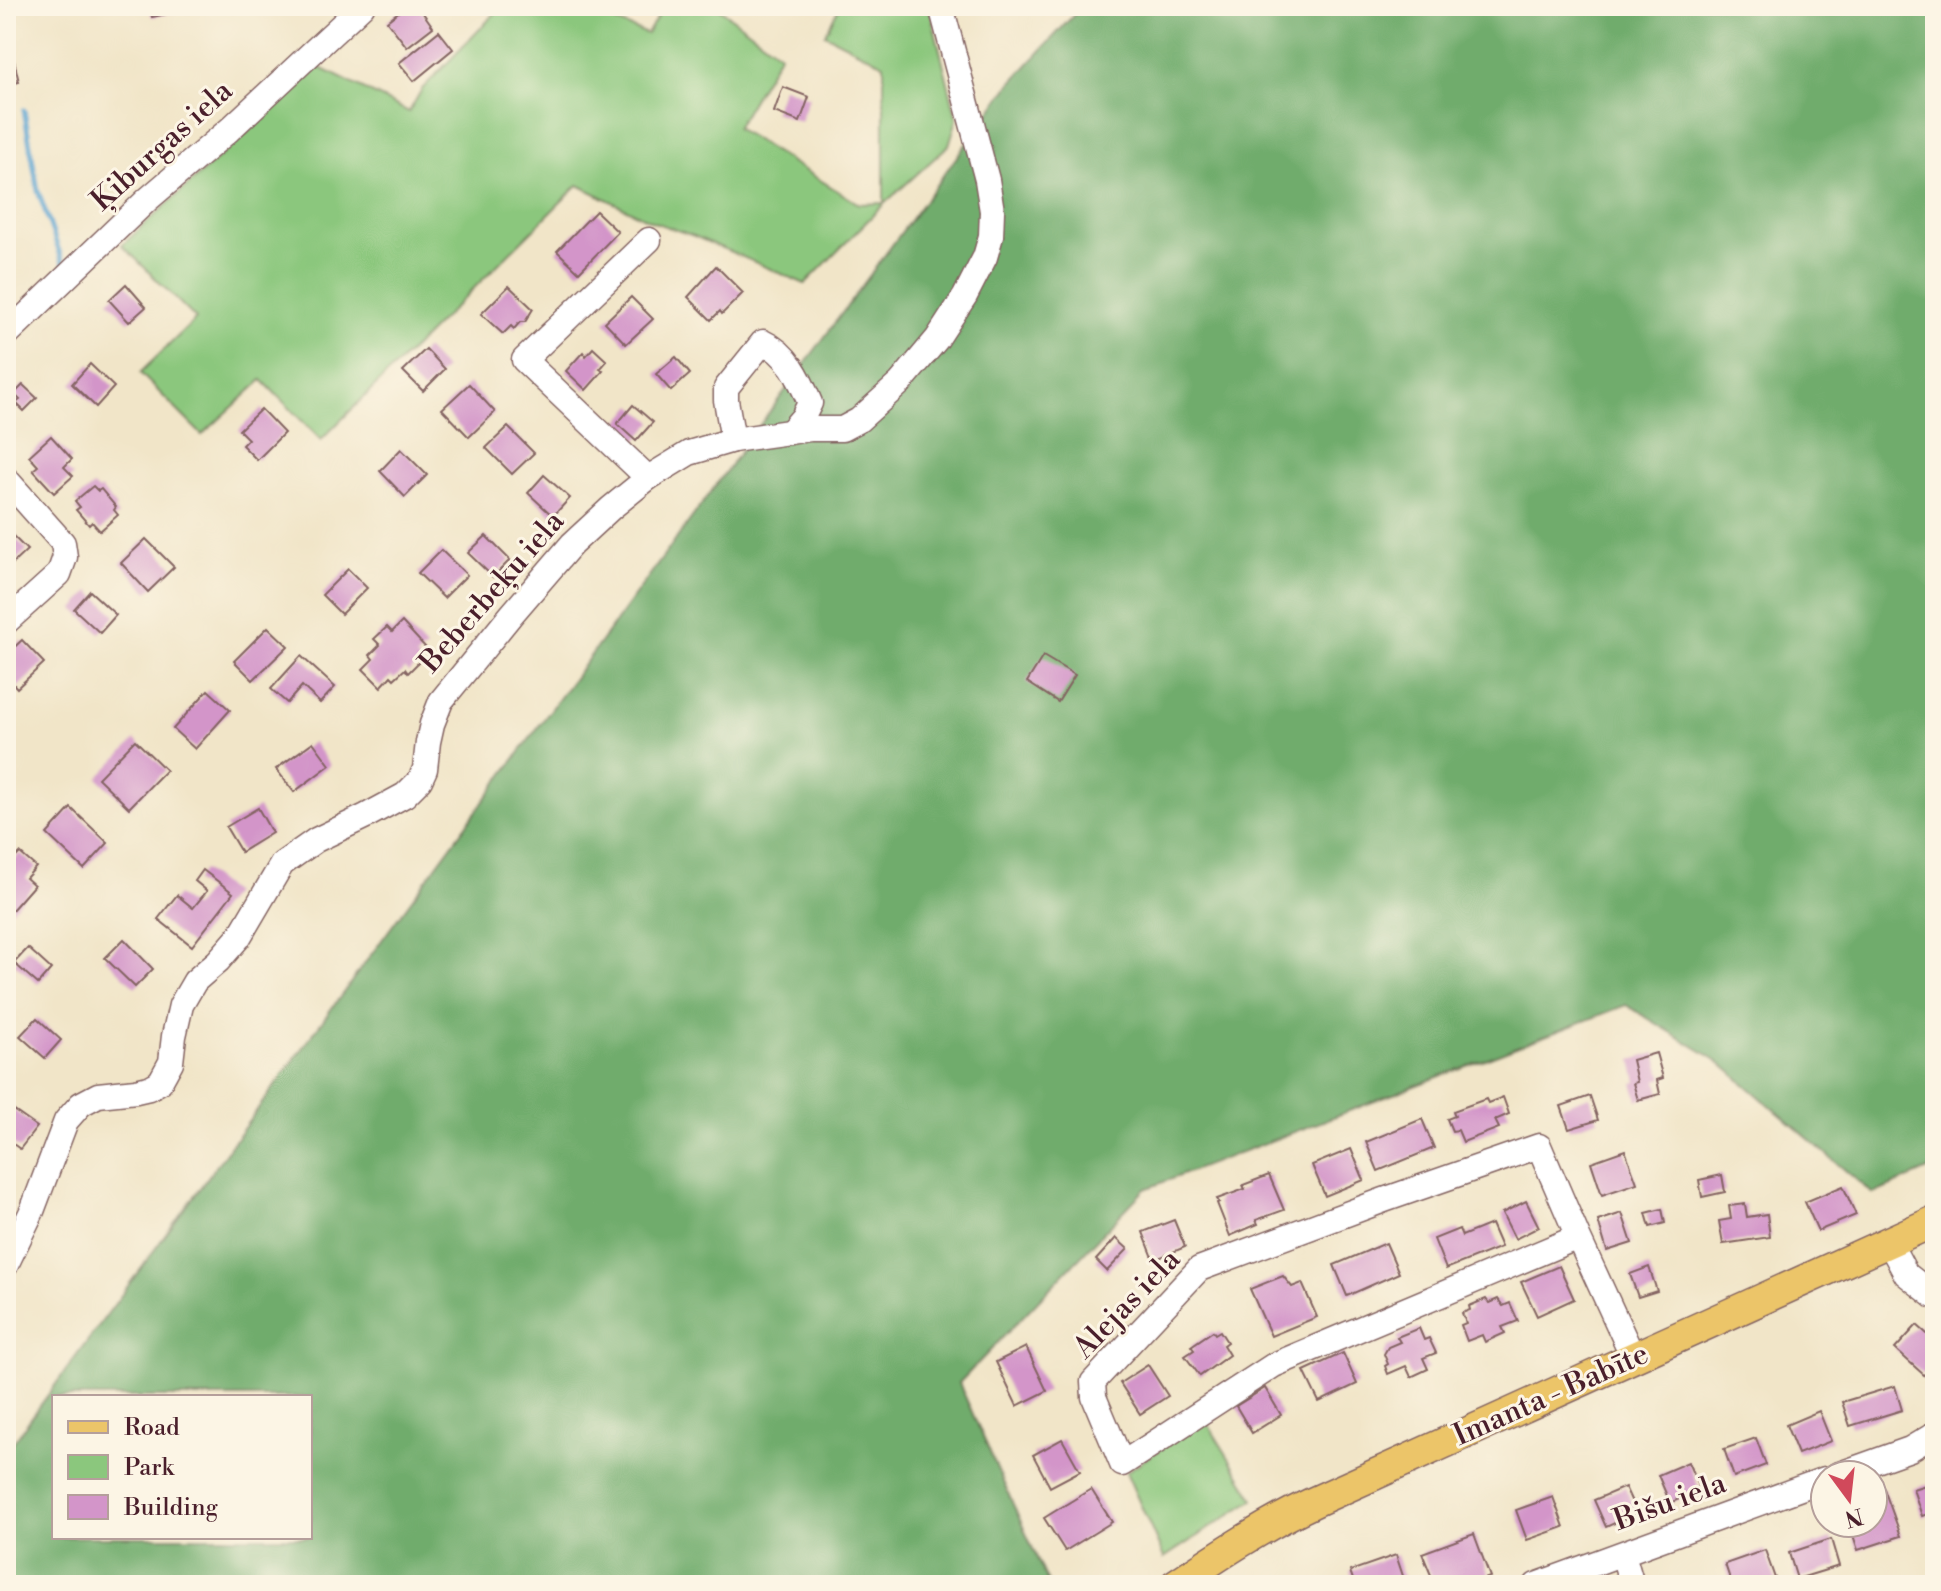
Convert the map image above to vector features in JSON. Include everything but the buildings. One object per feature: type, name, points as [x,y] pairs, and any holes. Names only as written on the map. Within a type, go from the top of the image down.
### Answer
[{"type":"main road","name":"Imanta - Babīte","points":[[1175,1585],[1280,1518],[1935,1221]]},
{"type":"street","name":"Ķiburgas iela","points":[[6,335],[147,200],[229,130],[362,6]]},
{"type":"street","name":"Beberbeķu iela","points":[[6,1265],[32,1211],[66,1121],[81,1104],[98,1095],[136,1091],[160,1082],[171,1062],[181,1005],[195,981],[239,937],[282,864],[316,840],[405,795],[420,780],[425,769],[432,724],[441,701],[563,554],[648,478],[689,453],[733,440],[810,429],[842,429],[859,420],[900,383],[937,339],[965,296],[985,257],[991,236],[992,211],[987,180],[941,6]]},
{"type":"street","points":[[648,478],[524,360],[649,240]]},
{"type":"street","points":[[733,440],[726,388],[763,342],[772,345],[788,361],[810,403],[790,432]]},
{"type":"street","points":[[6,479],[63,543],[65,557],[59,574],[6,622]]},
{"type":"street","name":"Alejas iela","points":[[1539,1146],[1578,1237],[1274,1365],[1122,1464],[1094,1397],[1093,1382],[1199,1269],[1539,1146]]},
{"type":"street","points":[[1578,1237],[1633,1357]]},
{"type":"street","points":[[1889,1242],[1906,1274],[1935,1297]]},
{"type":"street","points":[[1882,1459],[1910,1449],[1935,1434]]},
{"type":"street","name":"Bišu iela","points":[[1536,1585],[1809,1485]]},
{"type":"street","points":[[1623,1554],[1632,1585]]},
{"type":"green space","points":[[502,6],[577,6],[647,34],[664,6],[716,6],[780,54],[736,128],[859,204],[884,203],[884,64],[825,34],[840,6],[929,6],[957,119],[949,145],[884,204],[805,284],[651,221],[578,185],[321,440],[262,380],[202,435],[140,373],[196,319],[122,245],[319,67],[409,112],[422,89]]},
{"type":"green space","points":[[1082,6],[1935,6],[1935,1167],[1873,1194],[1718,1061],[1626,1005],[1145,1189],[959,1383],[1049,1585],[6,1585],[6,1452],[1011,83]]},
{"type":"green space","points":[[1205,1419],[1254,1499],[1164,1558],[1126,1472]]},
{"type":"waterway","points":[[24,110],[38,191],[65,268]]}]
